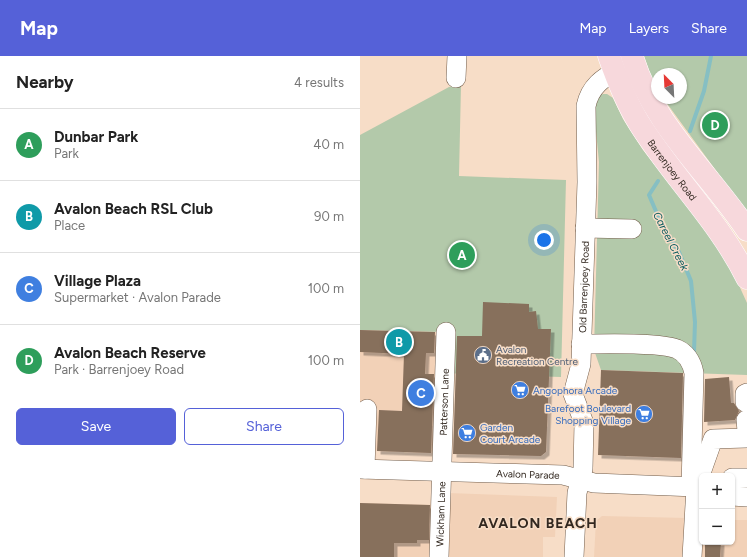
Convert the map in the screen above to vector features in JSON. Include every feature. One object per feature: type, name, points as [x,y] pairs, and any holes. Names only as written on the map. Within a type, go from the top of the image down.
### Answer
[{"type":"main road","points":[[633,58],[654,105],[674,135],[747,230]]},
{"type":"main road","name":"Barrenjoey Road","points":[[612,64],[624,95],[638,122],[657,150],[721,234],[747,278]]},
{"type":"street","points":[[456,78],[457,56]]},
{"type":"street","name":"Old Barrenjoey Road","points":[[574,557],[577,493],[583,469],[584,423],[573,394],[581,364],[586,228],[586,106],[588,95],[592,88],[612,64],[633,58]]},
{"type":"street","points":[[586,228],[632,230]]},
{"type":"street","name":"Patterson Lane","points":[[442,472],[446,332]]},
{"type":"street","points":[[581,347],[663,346],[677,349],[692,363],[694,373],[698,487],[692,557]]},
{"type":"street","points":[[363,469],[367,409]]},
{"type":"street","points":[[698,487],[713,439],[747,417]]},
{"type":"street","name":"Avalon Parade","points":[[363,469],[563,475],[594,483],[698,487]]},
{"type":"street","name":"Wickham Lane","points":[[439,557],[442,472]]},
{"type":"street","points":[[735,478],[747,478]]},
{"type":"street","points":[[735,496],[747,497]]},
{"type":"shaded area","points":[[360,330],[442,332],[437,453],[360,450]]},
{"type":"shaded area","points":[[448,493],[557,497],[555,537],[543,537],[543,557],[446,557]]},
{"type":"shaded area","points":[[360,503],[436,505],[434,557],[360,557]]},
{"type":"shaded area","points":[[602,516],[687,518],[685,557],[594,557],[596,521]]},
{"type":"shaded area","points":[[735,520],[747,520],[747,557],[700,557],[702,545],[735,545]]},
{"type":"green space","points":[[644,56],[747,56],[747,213],[667,104],[687,104],[687,68],[651,68],[651,76]]},
{"type":"green space","points":[[461,84],[459,176],[566,180],[561,377],[440,373],[441,332],[360,330],[360,135],[449,87]]},
{"type":"green space","points":[[607,94],[613,98],[623,119],[643,150],[704,227],[732,270],[747,303],[747,375],[601,370],[594,350],[599,162],[594,111],[599,96]]},
{"type":"building","points":[[483,302],[529,304],[529,312],[536,311],[538,329],[551,329],[546,452],[541,456],[453,454],[457,336],[482,336]]},
{"type":"building","points":[[360,330],[435,332],[434,353],[426,353],[425,374],[434,374],[431,453],[377,451],[379,410],[402,411],[404,354],[360,352]]},
{"type":"building","name":"Barefoot Boulevard Shopping Village","points":[[601,370],[683,373],[681,458],[598,455]]},
{"type":"building","points":[[729,377],[731,403],[734,403],[739,411],[735,420],[704,422],[705,379]]},
{"type":"building","points":[[360,503],[430,505],[429,540],[417,540],[417,543],[394,543],[394,557],[360,557]]},
{"type":"building","points":[[705,545],[721,545],[720,557],[705,557]]},
{"type":"waterway","name":"Careel Creek","points":[[690,131],[704,91],[711,56]]},
{"type":"waterway","name":"Careel Creek","points":[[658,181],[649,195],[661,223],[679,252],[691,281],[695,322],[694,352]]},
{"type":"place","name":"Avalon Beach Reserve","points":[[715,125]]},
{"type":"place","name":"Dunbar Park","points":[[462,255]]},
{"type":"place","name":"Avalon Beach RSL Club","points":[[399,342]]},
{"type":"place","name":"Avalon Recreation Centre","points":[[483,355]]},
{"type":"place","name":"Angophora Arcade","points":[[520,390]]},
{"type":"place","name":"Village Plaza","points":[[421,393]]},
{"type":"place","name":"Barefoot Boulevard Shopping Village","points":[[644,414]]},
{"type":"place","name":"Garden Court Arcade","points":[[467,433]]},
{"type":"district","name":"AVALON BEACH","points":[[538,523]]}]
